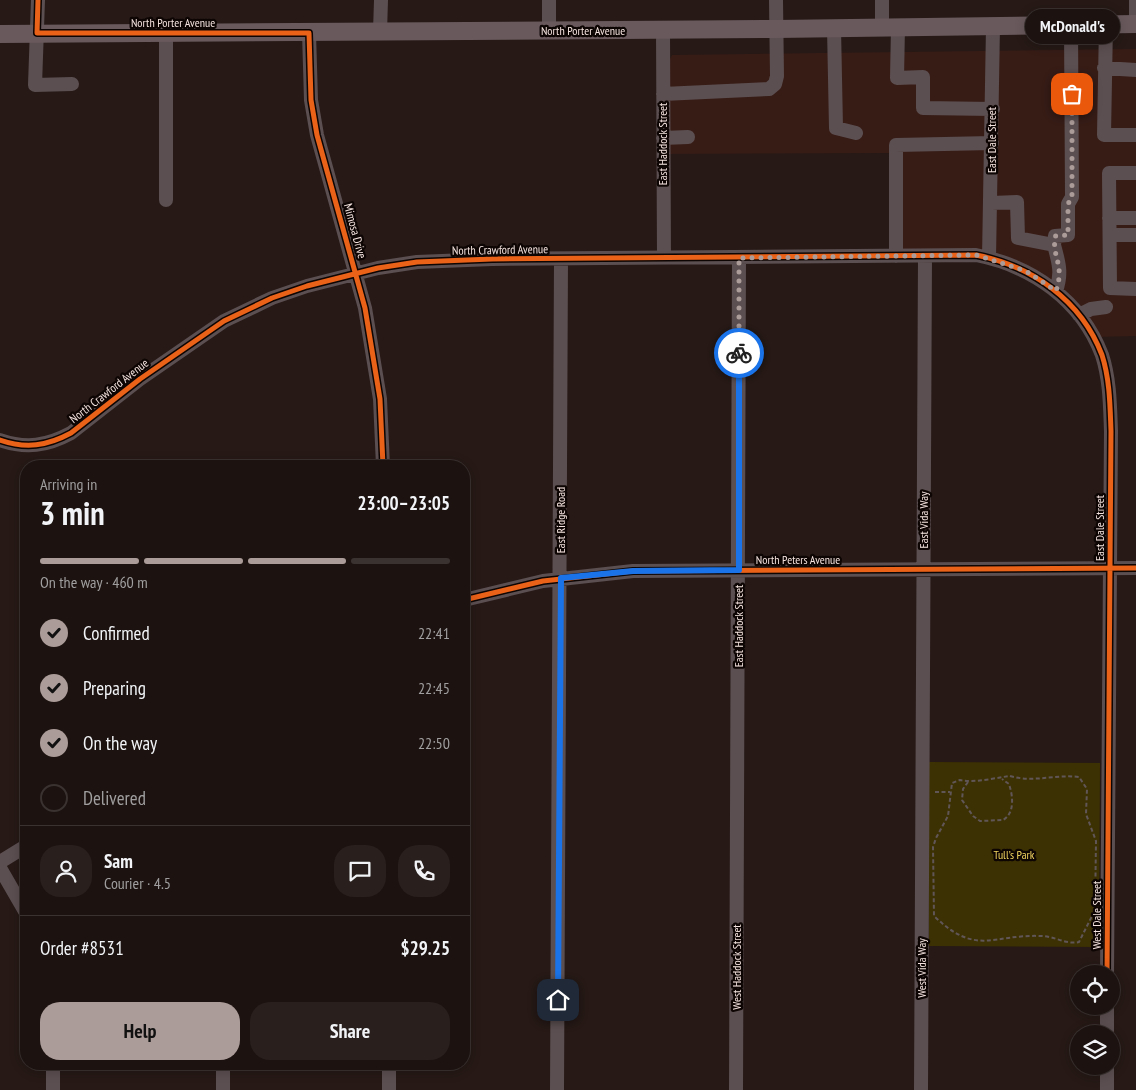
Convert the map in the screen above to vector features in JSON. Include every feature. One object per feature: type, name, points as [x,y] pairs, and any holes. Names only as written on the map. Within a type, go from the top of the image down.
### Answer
[{"type":"main road","name":"North Porter Avenue","points":[[0,34],[663,30],[1136,24]]},
{"type":"street","points":[[38,0],[35,86],[72,84]]},
{"type":"street","points":[[380,32],[381,0]]},
{"type":"street","points":[[549,0],[549,31]]},
{"type":"street","points":[[663,94],[769,89],[775,84],[777,76],[776,0]]},
{"type":"street","points":[[882,0],[890,27],[898,78],[923,77],[923,108],[992,109]]},
{"type":"street","points":[[1136,0],[1136,18]]},
{"type":"street","points":[[1106,24],[1104,135],[1136,135]]},
{"type":"street","points":[[1056,291],[1061,277],[1061,267],[1054,245],[1055,236],[1068,235],[1068,204],[1072,197],[1071,25]]},
{"type":"street","name":"East Dale Street","points":[[993,26],[992,203],[989,258],[1026,271],[1056,291],[1079,315],[1087,326],[1102,356],[1109,388],[1111,431],[1107,856]]},
{"type":"street","points":[[834,28],[836,128],[856,133]]},
{"type":"street","name":"East Haddock Street","points":[[663,30],[664,258]]},
{"type":"street","name":"Mimosa Drive","points":[[309,32],[309,83],[314,117],[365,308],[377,375],[383,460]]},
{"type":"street","points":[[166,33],[166,200]]},
{"type":"street","points":[[1104,68],[1136,70]]},
{"type":"street","points":[[663,138],[688,138]]},
{"type":"street","points":[[896,256],[896,145],[992,143]]},
{"type":"street","points":[[1136,173],[1109,173],[1110,288],[1136,289]]},
{"type":"street","points":[[992,203],[1017,202],[1018,238],[1054,245]]},
{"type":"street","points":[[1109,218],[1136,218]]},
{"type":"street","points":[[1110,235],[1136,235]]},
{"type":"street","name":"North Crawford Avenue","points":[[0,440],[28,446],[59,440],[71,433],[179,350],[224,321],[272,298],[356,273],[424,262],[976,255],[989,258]]},
{"type":"street","name":"East Vida Way","points":[[922,845],[925,256]]},
{"type":"street","name":"East Haddock Street","points":[[737,844],[739,258]]},
{"type":"street","name":"East Ridge Road","points":[[557,1090],[561,578],[561,260]]},
{"type":"street","points":[[1079,315],[1091,309],[1106,307]]},
{"type":"street","name":"North Peters Avenue","points":[[470,599],[561,578],[633,571],[1136,568]]},
{"type":"street","name":"West Haddock Street","points":[[736,1090],[737,844]]},
{"type":"street","name":"West Vida Way","points":[[921,1090],[922,845]]},
{"type":"street","points":[[0,862],[20,850]]},
{"type":"street","name":"West Dale Street","points":[[1107,856],[1107,965]]},
{"type":"street","points":[[0,868],[20,902]]},
{"type":"street","points":[[53,1070],[53,1090]]},
{"type":"street","points":[[222,1090],[223,1070]]},
{"type":"street","points":[[389,1070],[389,1090]]},
{"type":"street","points":[[1107,1075],[1107,1090]]},
{"type":"path","points":[[1010,776],[1030,780],[1079,777],[1087,789],[1086,814],[1096,841],[1095,910],[1079,942],[1073,943],[1056,938],[1008,936],[979,942],[956,934],[934,916],[934,842],[948,816],[952,783],[960,780],[968,782],[1002,779],[1010,776]]},
{"type":"path","points":[[968,782],[963,789],[962,800],[972,816],[980,821],[1003,820],[1011,810],[1012,801],[1009,784],[1002,779]]},
{"type":"shaded area","points":[[1136,49],[1136,336],[1096,337],[1087,321],[1003,258],[899,253],[898,153],[666,154],[670,59],[672,55]]},
{"type":"green space","name":"Tull’s Park","points":[[929,762],[1100,763],[1099,947],[929,946]]},
{"type":"cycle path","points":[[38,0],[37,33],[309,33],[311,100],[317,135],[365,308],[380,399],[383,460]]},
{"type":"cycle path","points":[[0,440],[19,445],[36,445],[53,441],[71,433],[140,379],[224,321],[272,298],[307,286],[378,268],[417,262],[492,259],[976,255],[997,260],[1035,277],[1068,302],[1093,335],[1105,364],[1108,383],[1111,431],[1107,965]]},
{"type":"cycle path","points":[[470,599],[543,581],[633,571],[1136,568]]},
{"type":"way so far","points":[[739,353],[739,258],[976,255],[1026,271],[1056,291],[1061,277],[1061,267],[1054,245],[1055,236],[1068,235],[1068,204],[1072,197],[1072,94]]},
{"type":"place","name":"McDonald's","points":[[1072,94]]},
{"type":"route","points":[[558,1000],[561,578],[633,571],[739,570],[739,353]]}]
